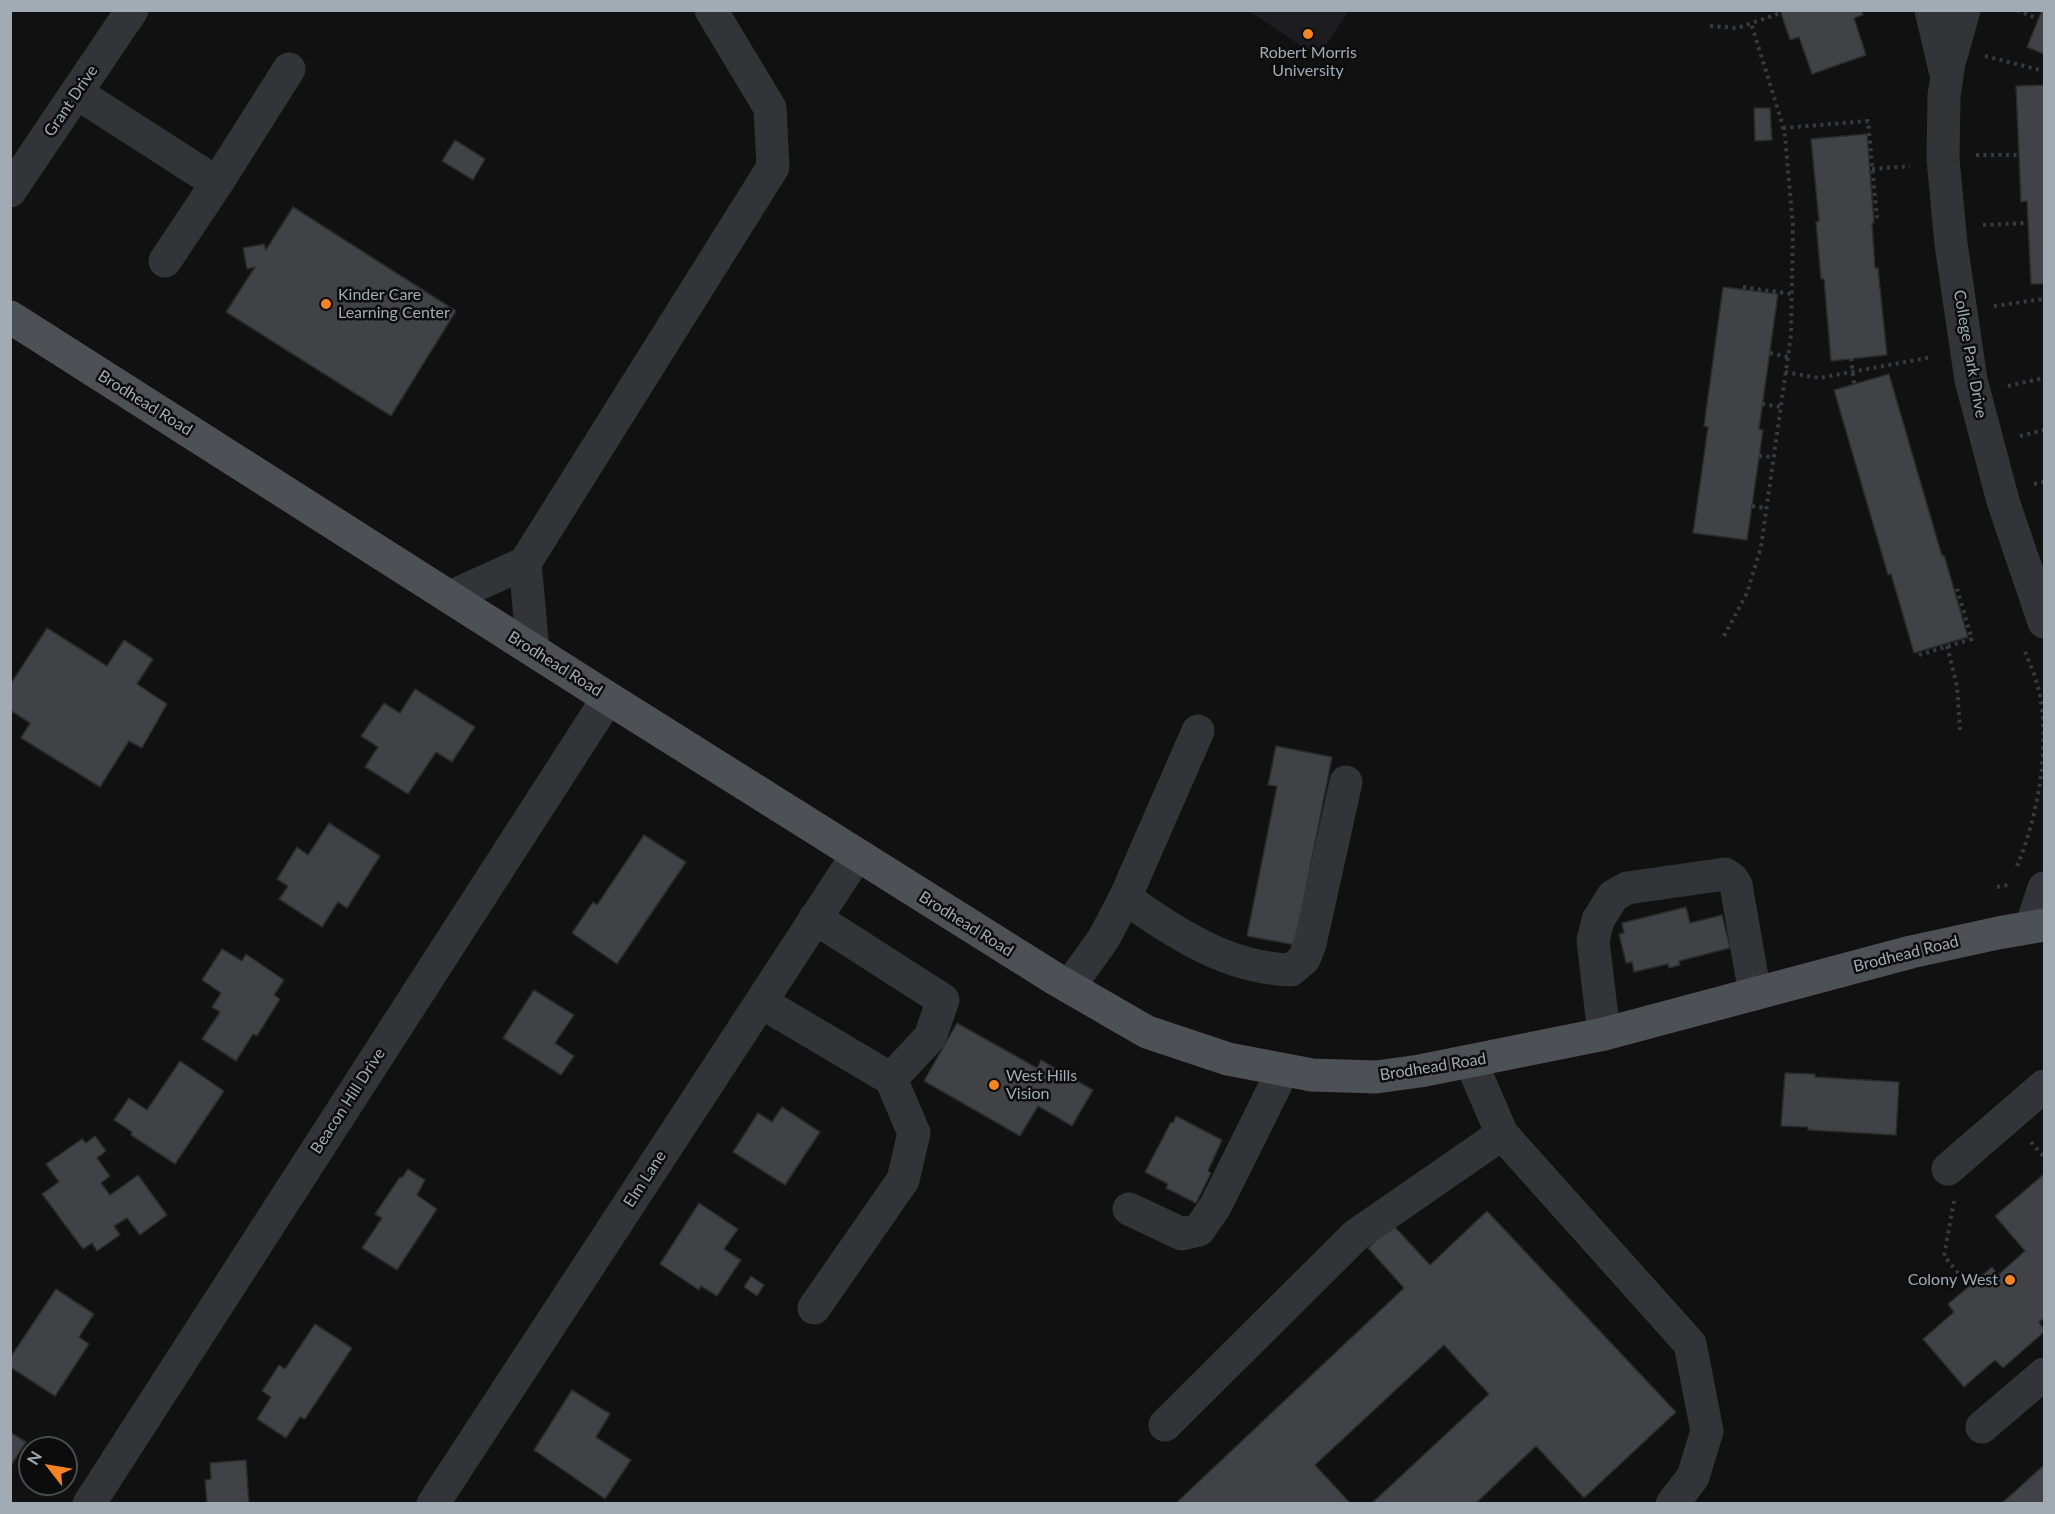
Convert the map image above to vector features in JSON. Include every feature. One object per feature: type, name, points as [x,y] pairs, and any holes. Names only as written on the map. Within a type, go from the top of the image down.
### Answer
[{"type":"main road","name":"Brodhead Road","points":[[10,317],[608,698],[1069,987],[1147,1032],[1228,1059],[1312,1075],[1376,1077],[1471,1062],[1604,1034],[1911,952],[2038,926]]},
{"type":"street","name":"Grant Drive","points":[[10,191],[132,10]]},
{"type":"street","points":[[450,597],[525,563],[773,167],[770,108],[711,10]]},
{"type":"street","name":"College Park Drive","points":[[1931,10],[1946,77]]},
{"type":"street","name":"College Park Drive","points":[[1964,10],[1946,77],[1943,159],[1948,215],[1971,380],[2003,501],[2044,622]]},
{"type":"street","points":[[165,261],[289,69]]},
{"type":"street","points":[[76,93],[217,183]]},
{"type":"street","points":[[525,563],[533,650]]},
{"type":"street","name":"Beacon Hill Drive","points":[[89,1503],[608,698]]},
{"type":"street","points":[[1069,987],[1104,938],[1125,898],[1198,730]]},
{"type":"street","points":[[1125,898],[1182,937],[1228,958],[1270,969],[1291,969],[1304,959],[1310,944],[1346,782]]},
{"type":"street","name":"Elm Lane","points":[[433,1503],[857,855]]},
{"type":"street","points":[[1604,1034],[1593,941],[1599,920],[1613,896],[1627,888],[1725,874],[1732,879],[1736,885],[1755,994]]},
{"type":"street","points":[[2038,926],[2044,888]]},
{"type":"street","points":[[815,918],[943,1000],[930,1037],[891,1079]]},
{"type":"street","points":[[761,1002],[891,1079],[914,1132],[903,1180],[814,1308]]},
{"type":"street","points":[[1471,1062],[1502,1134],[1690,1344],[1707,1431],[1693,1477],[1672,1503]]},
{"type":"street","points":[[1129,1209],[1182,1234],[1198,1230],[1216,1205],[1283,1070]]},
{"type":"street","points":[[1954,1164],[2044,1086]]},
{"type":"street","points":[[1166,1425],[1356,1236],[1502,1134]]},
{"type":"street","points":[[1982,1427],[2044,1374]]},
{"type":"path","points":[[2017,10],[2038,20]]},
{"type":"path","points":[[1710,26],[1737,28],[1781,13]]},
{"type":"path","points":[[1724,636],[1747,593],[1761,547],[1791,335],[1792,226],[1783,128],[1751,23]]},
{"type":"path","points":[[1984,46],[1981,55],[2044,71]]},
{"type":"path","points":[[1783,128],[1868,121],[1877,218]]},
{"type":"path","points":[[1975,148],[1976,166]]},
{"type":"path","points":[[1975,155],[2019,155]]},
{"type":"path","points":[[1872,169],[1913,166]]},
{"type":"path","points":[[1978,216],[1979,226],[2028,223]]},
{"type":"path","points":[[1743,287],[1792,294]]},
{"type":"path","points":[[1961,311],[2044,299]]},
{"type":"path","points":[[1770,353],[1788,357]]},
{"type":"path","points":[[1785,372],[1819,378],[1936,357]]},
{"type":"path","points":[[1851,358],[1854,384]]},
{"type":"path","points":[[2004,387],[2044,378]]},
{"type":"path","points":[[1762,404],[1781,407]]},
{"type":"path","points":[[2014,428],[2019,446]]},
{"type":"path","points":[[2016,437],[2044,430]]},
{"type":"path","points":[[1759,456],[1774,458]]},
{"type":"path","points":[[2030,485],[2044,482]]},
{"type":"path","points":[[1752,506],[1767,508]]},
{"type":"path","points":[[1919,654],[1972,639],[1957,589]]},
{"type":"path","points":[[1947,646],[1957,686],[1960,730]]},
{"type":"path","points":[[1954,1164],[1944,1256],[1969,1286]]},
{"type":"shaded area","name":"Robert Morris University","points":[[1249,11],[1348,11],[1318,57]]},
{"type":"building","points":[[1780,10],[1861,10],[1863,15],[1854,18],[1866,55],[1812,74],[1799,37],[1790,40]]},
{"type":"building","points":[[2042,10],[2044,10],[2044,54],[2027,47]]},
{"type":"building","points":[[2044,85],[2044,284],[2031,284],[2027,201],[2021,202],[2016,86]]},
{"type":"building","points":[[1754,108],[1770,108],[1772,140],[1755,141]]},
{"type":"building","points":[[1867,134],[1875,268],[1878,268],[1887,355],[1831,361],[1824,279],[1821,279],[1816,222],[1819,221],[1811,139]]},
{"type":"building","points":[[455,140],[485,159],[473,180],[442,161]]},
{"type":"building","points":[[293,207],[456,311],[391,416],[226,312],[255,267],[247,269],[243,248],[264,244],[266,250]]},
{"type":"building","points":[[1723,287],[1778,294],[1759,429],[1763,430],[1747,540],[1693,533],[1708,427],[1704,426]]},
{"type":"building","points":[[1889,374],[1968,637],[1914,653],[1891,574],[1888,575],[1834,390]]},
{"type":"building","points":[[47,628],[107,666],[124,640],[153,659],[137,684],[167,704],[142,748],[129,741],[100,787],[21,738],[30,723],[10,710],[10,685]]},
{"type":"building","points":[[415,689],[475,727],[452,762],[436,752],[408,794],[365,767],[378,747],[361,736],[384,703],[400,713]]},
{"type":"building","points":[[1276,746],[1332,757],[1295,945],[1247,936],[1277,786],[1268,785]]},
{"type":"building","points":[[329,823],[380,856],[347,908],[338,902],[322,927],[279,899],[288,886],[277,879],[297,847],[308,855]]},
{"type":"building","points":[[644,835],[686,862],[617,964],[572,933],[593,902],[597,905]]},
{"type":"building","points":[[1686,907],[1690,923],[1722,915],[1730,948],[1679,961],[1680,965],[1669,968],[1668,964],[1634,972],[1632,962],[1626,963],[1619,934],[1624,933],[1622,923]]},
{"type":"building","points":[[222,949],[242,961],[246,954],[284,980],[274,995],[280,999],[257,1036],[253,1034],[236,1061],[202,1039],[220,1012],[212,1007],[221,993],[202,980]]},
{"type":"building","points":[[534,990],[574,1015],[555,1043],[574,1056],[561,1075],[503,1038]]},
{"type":"building","points":[[957,1023],[1037,1068],[1041,1060],[1093,1090],[1072,1126],[1038,1106],[1020,1136],[924,1081]]},
{"type":"building","points":[[180,1061],[224,1091],[175,1164],[131,1135],[132,1132],[114,1120],[129,1098],[147,1110]]},
{"type":"building","points":[[1785,1073],[1899,1082],[1896,1135],[1808,1130],[1808,1127],[1781,1126]]},
{"type":"building","points":[[782,1107],[820,1132],[785,1185],[733,1152],[758,1113],[772,1122]]},
{"type":"building","points":[[1176,1116],[1222,1140],[1208,1171],[1211,1173],[1196,1203],[1166,1188],[1168,1184],[1145,1172]]},
{"type":"building","points":[[95,1136],[106,1151],[97,1158],[110,1176],[101,1183],[110,1195],[138,1175],[167,1215],[140,1235],[127,1218],[114,1226],[120,1235],[97,1251],[92,1243],[83,1249],[42,1194],[59,1182],[46,1164],[82,1139],[86,1143]]},
{"type":"building","points":[[408,1169],[425,1180],[417,1195],[437,1209],[397,1270],[362,1248],[382,1218],[375,1214]]},
{"type":"building","name":"Colony West","points":[[2044,1174],[2044,1318],[2039,1322],[2044,1332],[2003,1368],[1995,1360],[1964,1387],[1923,1339],[1954,1312],[1948,1304],[1992,1267],[1998,1275],[2025,1251],[1995,1216]]},
{"type":"building","points":[[699,1203],[738,1229],[724,1249],[741,1260],[717,1296],[701,1286],[699,1290],[660,1264]]},
{"type":"building","points":[[1487,1211],[1676,1412],[1584,1498],[1536,1446],[1475,1504],[1371,1504],[1489,1394],[1444,1345],[1315,1465],[1351,1504],[1175,1504],[1404,1288],[1368,1248],[1393,1225],[1430,1265]]},
{"type":"building","points":[[751,1276],[764,1285],[757,1296],[744,1287]]},
{"type":"building","points":[[56,1289],[94,1314],[79,1337],[89,1344],[55,1396],[10,1367],[10,1358]]},
{"type":"building","points":[[315,1324],[352,1348],[305,1419],[300,1417],[286,1438],[257,1419],[271,1397],[262,1391],[279,1365],[285,1369]]},
{"type":"building","points":[[572,1390],[610,1414],[596,1437],[631,1460],[605,1499],[534,1450]]},
{"type":"building","points":[[10,1432],[18,1437],[18,1454],[10,1467]]},
{"type":"building","points":[[246,1460],[249,1504],[207,1504],[205,1480],[211,1479],[210,1463]]},
{"type":"building","points":[[2044,1465],[2044,1504],[2001,1504]]},
{"type":"place","name":"Robert Morris University","points":[[1308,34]]},
{"type":"place","name":"Kinder Care Learning Center","points":[[326,304]]},
{"type":"place","name":"West Hills Vision","points":[[994,1085]]},
{"type":"place","name":"Colony West","points":[[2010,1280]]}]
